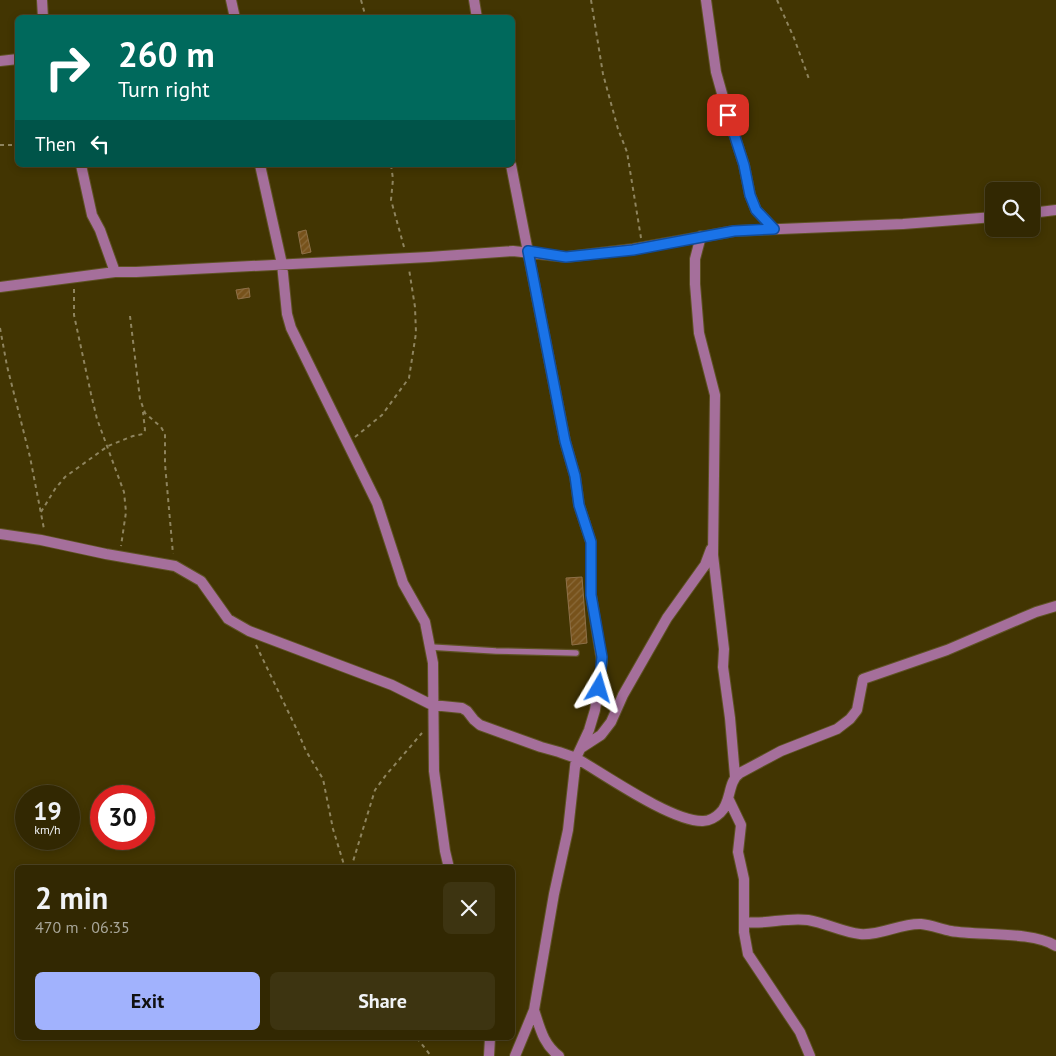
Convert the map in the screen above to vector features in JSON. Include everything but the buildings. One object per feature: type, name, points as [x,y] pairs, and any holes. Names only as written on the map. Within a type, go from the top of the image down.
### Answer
[{"type":"street","points":[[42,0],[43,15]]},
{"type":"street","points":[[232,0],[235,15]]},
{"type":"street","points":[[474,0],[476,15]]},
{"type":"street","points":[[706,0],[716,72],[744,165],[750,195],[756,210],[774,229]]},
{"type":"street","points":[[0,61],[15,59]]},
{"type":"street","points":[[81,167],[92,214],[100,230],[115,272]]},
{"type":"street","points":[[260,167],[282,264],[287,314],[291,328],[377,503],[403,583],[425,622],[433,663],[434,771],[448,865]]},
{"type":"street","points":[[512,167],[565,441],[575,476],[579,505],[591,542],[591,595],[602,662],[595,710],[589,730],[578,754],[568,830],[554,894],[534,1010],[515,1056]]},
{"type":"street","points":[[1040,212],[1056,210]]},
{"type":"street","points":[[0,287],[115,272],[513,251],[528,251],[566,257],[642,248],[734,231],[903,224],[985,218]]},
{"type":"street","points":[[0,534],[175,566],[201,581],[228,620],[249,631],[392,685],[432,705],[462,708],[480,725],[541,747],[559,752],[578,754],[674,815],[704,821],[711,819],[720,813],[729,800],[735,776],[723,667],[724,649],[713,555],[715,395],[699,333],[695,284],[695,259],[701,236]]},
{"type":"street","points":[[578,754],[601,735],[611,722],[623,694],[667,618],[704,565],[713,540]]},
{"type":"street","points":[[735,776],[781,751],[837,729],[850,719],[857,710],[864,679],[947,650],[1036,612],[1056,606]]},
{"type":"street","points":[[729,800],[741,825],[738,852],[745,891],[744,922],[746,944],[751,961],[800,1032],[810,1056]]},
{"type":"street","points":[[744,922],[762,923],[783,919],[809,920],[861,934],[921,924],[949,931],[1032,938],[1044,940],[1056,946]]},
{"type":"street","points":[[534,1010],[545,1042],[559,1056]]},
{"type":"street","points":[[489,1056],[490,1040]]},
{"type":"lane","points":[[430,646],[496,652],[576,653]]},
{"type":"path","points":[[361,0],[365,15]]},
{"type":"path","points":[[591,0],[603,74],[618,129],[627,152],[642,248]]},
{"type":"path","points":[[777,0],[809,79]]},
{"type":"path","points":[[0,145],[15,144]]},
{"type":"path","points":[[347,443],[382,415],[409,378],[416,333],[415,307],[408,258],[391,200],[393,179],[391,167]]},
{"type":"path","points":[[74,278],[74,315],[97,419],[124,492],[126,512],[119,556]]},
{"type":"path","points":[[42,512],[55,489],[65,477],[108,446],[132,436],[143,434],[145,430],[130,316]]},
{"type":"path","points":[[0,328],[7,366],[42,512],[46,541]]},
{"type":"path","points":[[143,410],[161,427],[165,434],[165,464],[175,566]]},
{"type":"path","points":[[249,631],[306,751],[323,780],[333,829],[344,865]]},
{"type":"path","points":[[352,865],[375,790],[433,721]]},
{"type":"path","points":[[419,1040],[431,1056]]},
{"type":"route","points":[[599,688],[602,657],[591,595],[591,542],[579,505],[575,476],[565,441],[528,251],[566,257],[633,250],[734,231],[774,229],[756,210],[750,195],[744,165],[728,115]]}]
